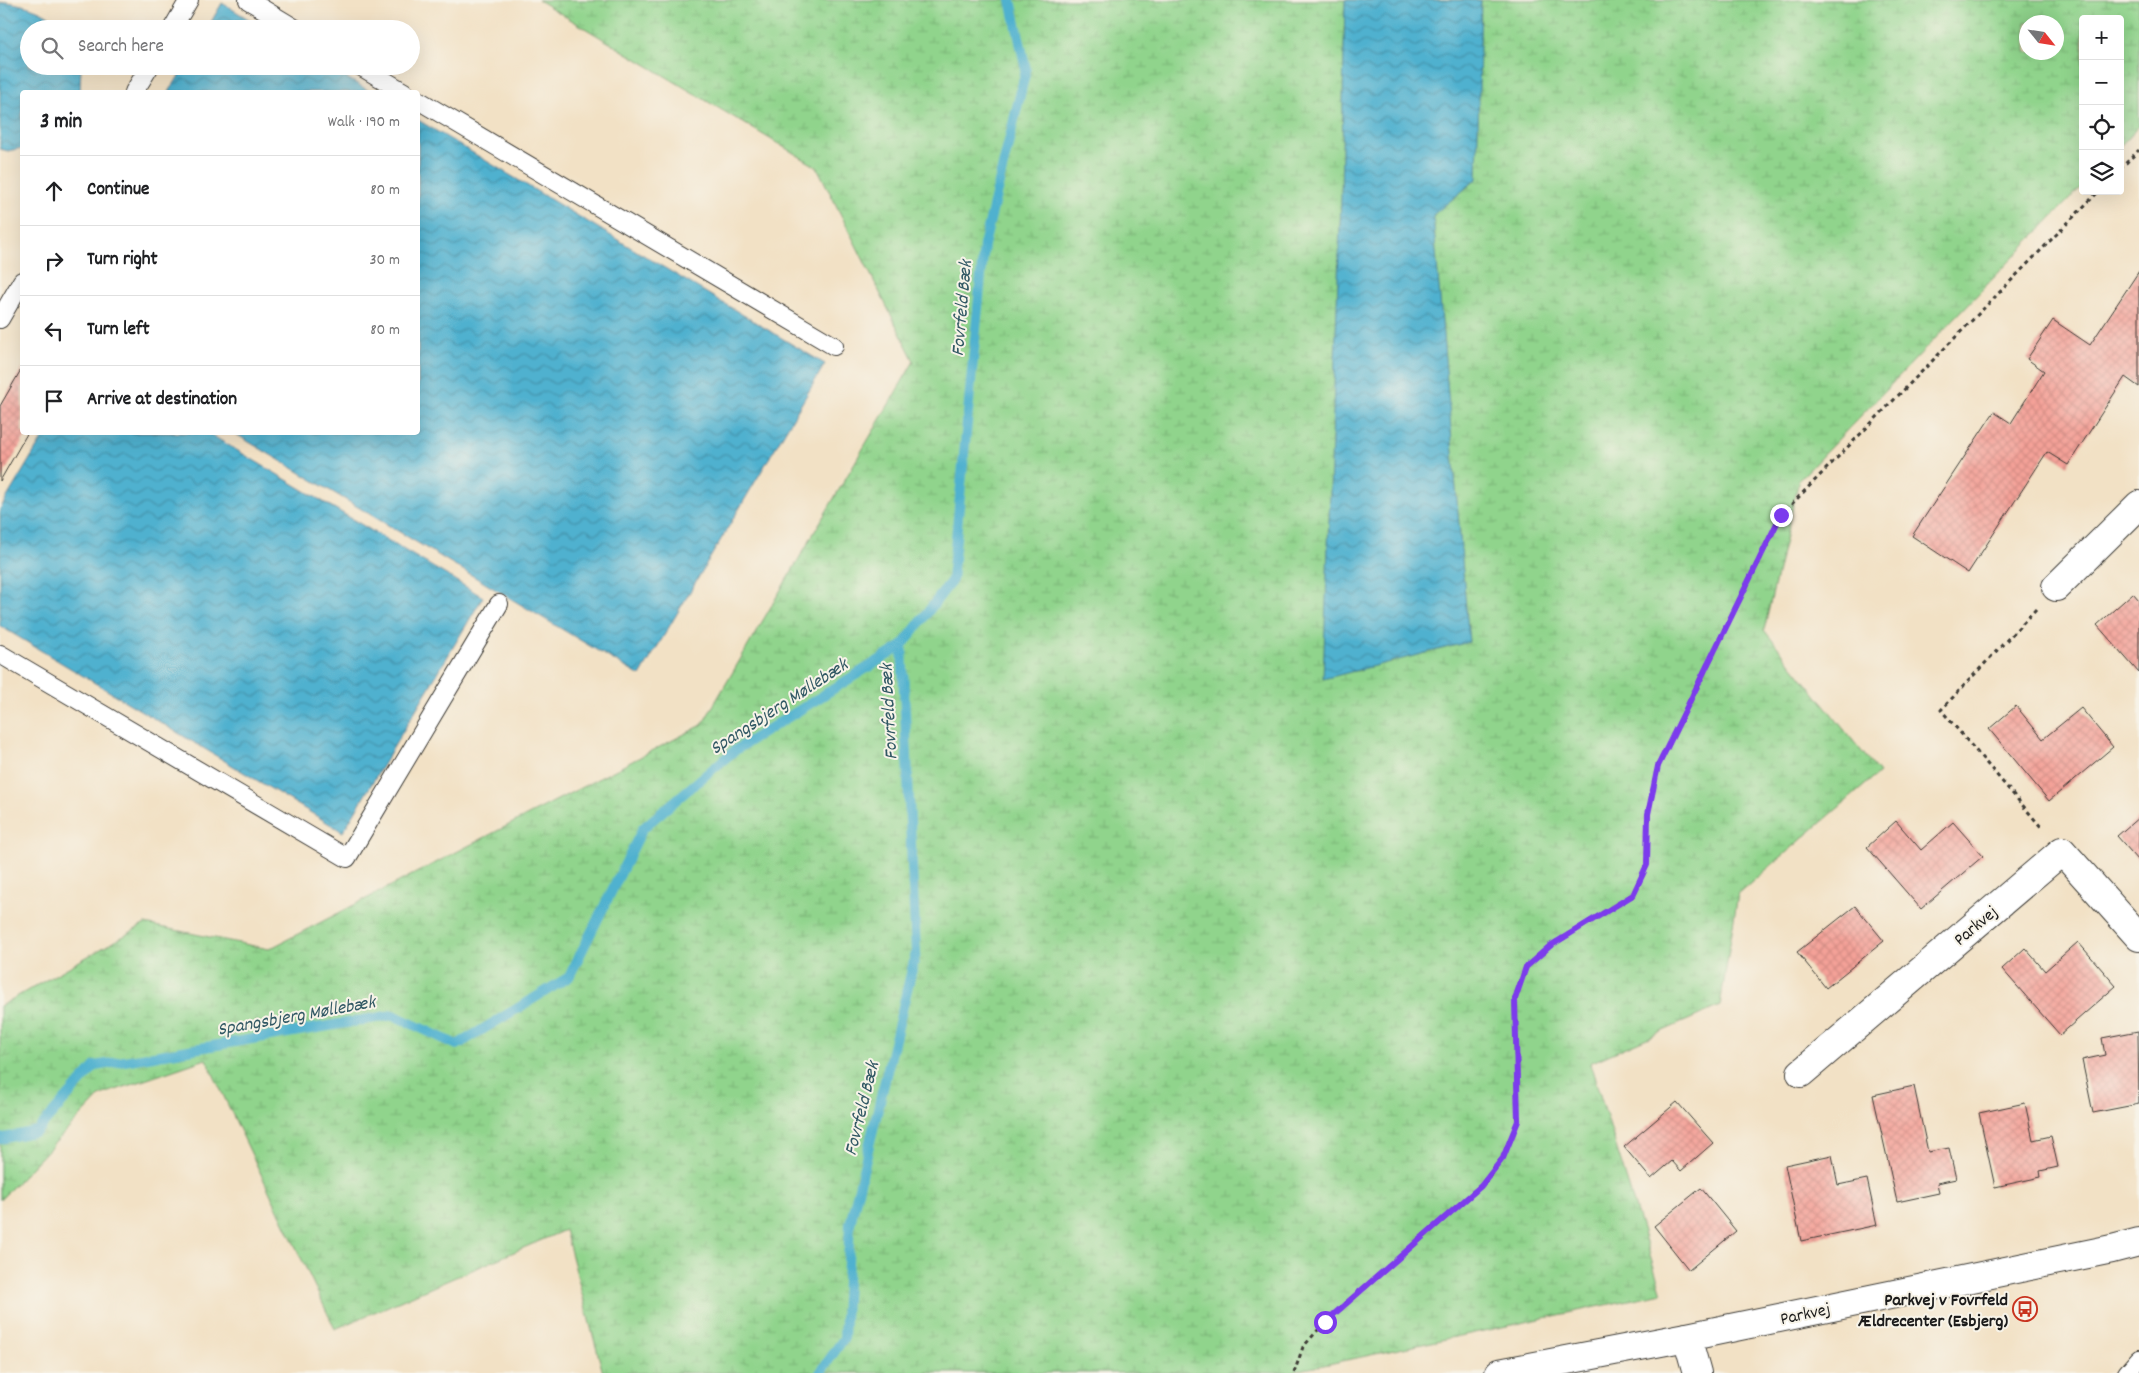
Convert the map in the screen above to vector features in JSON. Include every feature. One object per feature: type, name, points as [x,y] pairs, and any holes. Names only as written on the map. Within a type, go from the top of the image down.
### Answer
[{"type":"street","points":[[2056,587],[2139,505]]},
{"type":"street","points":[[2062,852],[2139,937]]},
{"type":"street","name":"Parkvej","points":[[1801,1073],[2062,852]]},
{"type":"street","name":"Parkvej","points":[[1499,1373],[1687,1337],[2139,1242]]},
{"type":"street","points":[[1687,1337],[1697,1373]]},
{"type":"lane","points":[[177,20],[189,0]]},
{"type":"lane","points":[[248,0],[281,20]]},
{"type":"lane","points":[[135,90],[144,75]]},
{"type":"lane","points":[[375,75],[401,90]]},
{"type":"lane","points":[[420,101],[834,346]]},
{"type":"lane","points":[[0,319],[20,284]]},
{"type":"lane","points":[[0,654],[347,858],[498,604]]},
{"type":"lane","points":[[2127,1373],[2139,1359]]},
{"type":"path","points":[[2124,165],[2139,150]]},
{"type":"path","points":[[1294,1373],[1304,1347],[1325,1322],[1481,1186],[1503,1158],[1518,1121],[1515,999],[1526,967],[1550,946],[1633,895],[1647,865],[1648,814],[1658,766],[1781,515],[2095,195]]},
{"type":"path","points":[[2056,587],[1941,710],[2062,852]]},
{"type":"green space","points":[[538,0],[2139,0],[2139,126],[2124,142],[2124,15],[2079,15],[2079,189],[1799,480],[1764,630],[1879,773],[1738,894],[1720,1006],[1590,1063],[1662,1293],[1286,1373],[603,1373],[565,1230],[335,1329],[206,1059],[101,1095],[0,1200],[0,1006],[145,924],[269,949],[702,725],[914,361],[817,167]]},
{"type":"water","points":[[1345,0],[1481,0],[1477,179],[1433,215],[1469,642],[1323,679],[1341,198]]},
{"type":"water","points":[[7,2],[23,5],[38,10],[53,20],[20,20],[20,75],[81,75],[80,90],[20,90],[20,148],[8,151],[0,149],[0,3]]},
{"type":"water","points":[[222,3],[250,20],[212,20]]},
{"type":"water","points":[[179,75],[342,75],[368,90],[170,90]]},
{"type":"water","points":[[420,121],[825,364],[640,676],[237,435],[420,435]]},
{"type":"water","points":[[44,435],[211,435],[483,597],[343,832],[0,626],[0,509]]},
{"type":"building","points":[[2139,271],[2139,387],[2125,377],[2068,465],[2047,452],[1968,573],[1912,536],[1994,412],[2011,423],[2044,371],[2027,359],[2053,320],[2090,345]]},
{"type":"building","points":[[20,371],[20,435],[26,435],[0,481],[0,406]]},
{"type":"building","points":[[2133,593],[2139,600],[2139,673],[2097,625]]},
{"type":"building","points":[[2016,706],[2043,739],[2081,708],[2113,747],[2049,801],[1989,729]]},
{"type":"building","points":[[2139,817],[2139,861],[2117,836]]},
{"type":"building","points":[[1896,821],[1921,850],[1953,822],[1983,856],[1921,909],[1867,847]]},
{"type":"building","points":[[1855,906],[1884,941],[1826,988],[1797,952]]},
{"type":"building","points":[[2078,942],[2116,986],[2060,1035],[2002,969],[2025,948],[2045,971]]},
{"type":"building","points":[[2138,1031],[2139,1104],[2093,1113],[2082,1060],[2105,1055],[2102,1038]]},
{"type":"building","points":[[1914,1086],[1928,1152],[1949,1148],[1956,1179],[1937,1183],[1939,1193],[1897,1202],[1873,1095]]},
{"type":"building","points":[[1677,1102],[1713,1143],[1681,1171],[1672,1161],[1651,1179],[1624,1147]]},
{"type":"building","points":[[2025,1103],[2033,1140],[2051,1136],[2058,1167],[2040,1171],[2041,1177],[1995,1187],[1979,1113]]},
{"type":"building","points":[[1832,1155],[1838,1185],[1867,1179],[1877,1225],[1801,1241],[1785,1165]]},
{"type":"building","points":[[1701,1188],[1736,1231],[1689,1270],[1654,1226]]},
{"type":"waterway","name":"Fovrfeld Bæk","points":[[820,1373],[844,1338],[850,1224],[916,953],[902,646],[952,580],[984,245],[1026,70],[1011,0]]},
{"type":"waterway","name":"Spangsbjerg Møllebæk","points":[[0,1139],[37,1131],[95,1066],[393,1015],[457,1045],[569,977],[643,828],[734,751],[902,646]]},
{"type":"place","name":"Parkvej v Fovrfeld Ældrecenter (Esbjerg)","points":[[2025,1309]]},
{"type":"route","points":[[1325,1322],[1481,1186],[1503,1158],[1518,1121],[1515,999],[1526,967],[1550,946],[1633,895],[1647,865],[1648,814],[1658,766],[1781,515]]}]
